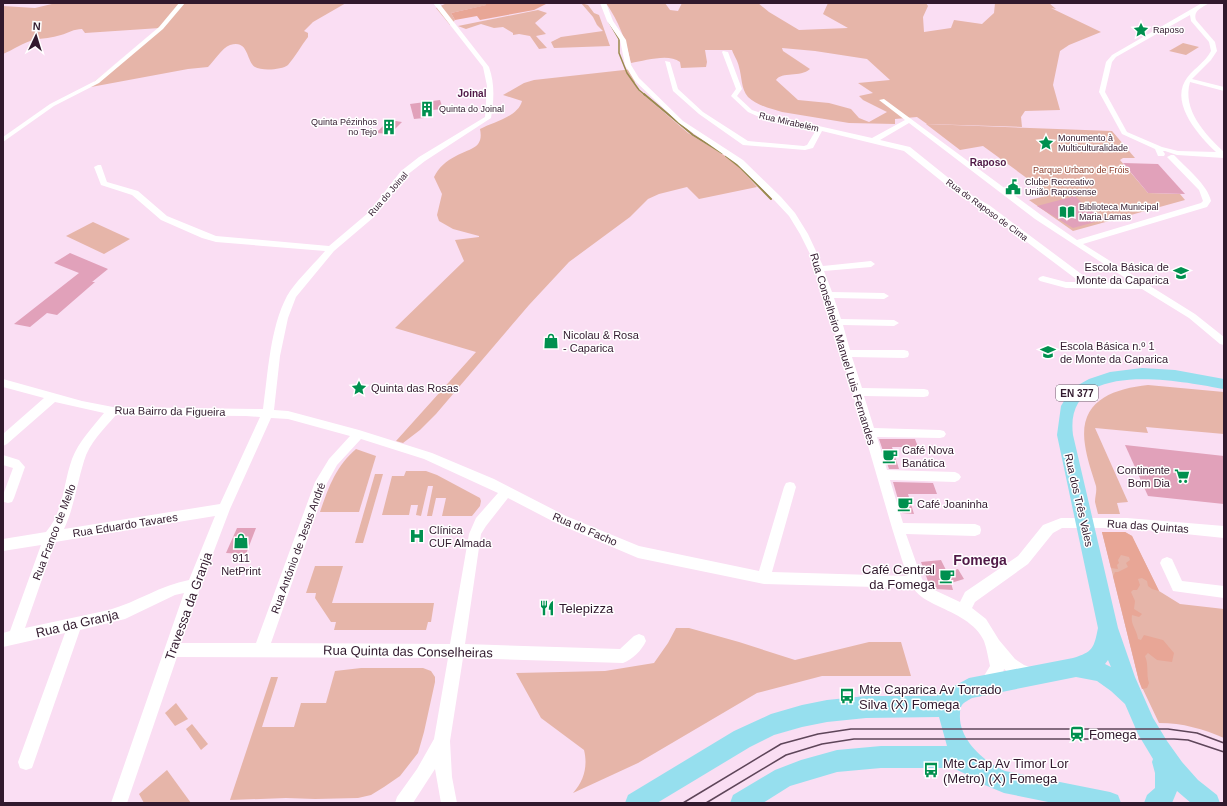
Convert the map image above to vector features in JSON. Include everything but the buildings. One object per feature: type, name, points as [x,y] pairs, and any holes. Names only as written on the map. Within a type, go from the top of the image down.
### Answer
[{"type":"main road","name":"Rua dos Três Vales","points":[[636,803],[742,739],[771,725],[802,716],[827,711],[866,707],[936,707],[945,705],[969,688],[1084,666],[1096,660],[1103,651],[1108,628],[1064,433],[1067,408],[1075,394],[1104,379],[1127,374],[1152,373],[1188,376],[1224,375]]},
{"type":"main road","name":"Rua dos Três Vales","points":[[1188,376],[1224,384]]},
{"type":"main road","name":"EN 377","points":[[1108,628],[1116,656],[1135,704]]},
{"type":"main road","points":[[1072,668],[1083,668],[1104,674],[1125,691],[1135,704],[1158,748],[1178,778],[1197,796],[1209,803]]},
{"type":"main road","points":[[955,697],[950,709],[949,719],[952,733],[958,745],[977,768]]},
{"type":"main road","points":[[1155,803],[1163,797],[1167,789],[1165,767],[1158,748]]},
{"type":"main road","points":[[741,803],[783,778],[801,770],[837,761],[881,757],[957,758],[996,779],[1072,800],[1110,803]]},
{"type":"street","points":[[3,140],[52,105],[96,82],[161,28],[182,3]]},
{"type":"street","name":"Rua do Joinal","points":[[268,413],[275,356],[283,318],[292,296],[331,249],[371,215],[404,173],[422,158],[488,118],[492,91],[486,67],[436,3]]},
{"type":"street","name":"Rua Conselheiro Manuel Luis Fernandes","points":[[603,3],[610,21],[622,37],[628,65],[636,79],[647,92],[681,122],[734,157],[771,192],[792,215],[804,234],[814,254],[837,322],[898,528],[916,582]]},
{"type":"street","points":[[1206,3],[1114,56],[1109,62],[1102,92],[1123,132],[1130,137],[1160,149],[1158,150],[1159,153],[1174,155],[1224,155]]},
{"type":"street","points":[[1194,10],[1192,16],[1193,20],[1212,42],[1214,48],[1213,53],[1205,63],[1188,80],[1185,94],[1187,107],[1196,125],[1224,155]]},
{"type":"street","name":"Rua Mirabelém","points":[[725,52],[739,89],[734,96],[750,111],[759,115],[873,141]]},
{"type":"street","points":[[668,62],[675,90],[701,114],[746,142],[792,148],[805,148],[810,146],[820,129]]},
{"type":"street","points":[[1188,80],[1224,88]]},
{"type":"street","points":[[882,100],[1028,210],[1076,243],[1192,316],[1223,342]]},
{"type":"street","points":[[873,141],[910,120]]},
{"type":"street","name":"Rua do Raposo de Cima","points":[[873,141],[910,151],[963,194],[986,207],[1091,286]]},
{"type":"street","points":[[1076,243],[1204,205],[1207,201],[1205,192],[1174,155]]},
{"type":"street","points":[[98,166],[104,183],[135,193],[164,218],[205,236],[216,239],[331,249]]},
{"type":"street","points":[[819,269],[871,264]]},
{"type":"street","points":[[1043,279],[1066,286],[1144,286]]},
{"type":"street","points":[[828,295],[884,296]]},
{"type":"street","points":[[837,322],[894,323]]},
{"type":"street","points":[[846,353],[904,354]]},
{"type":"street","name":"Rua Bairro da Figueira","points":[[3,383],[82,405],[113,411],[268,413]]},
{"type":"street","points":[[858,392],[924,393]]},
{"type":"street","points":[[3,441],[53,397]]},
{"type":"street","name":"Rua Franco de Mello","points":[[9,638],[50,537],[58,526],[72,487],[78,460],[88,440],[113,411]]},
{"type":"street","name":"Rua do Facho","points":[[268,413],[288,415],[359,434],[428,456],[490,483],[562,520],[638,552],[764,578],[916,582]]},
{"type":"street","name":"Travessa da Granja","points":[[119,803],[194,585],[224,509],[268,413]]},
{"type":"street","points":[[869,432],[940,434]]},
{"type":"street","name":"Rua António de Jesus André","points":[[261,650],[321,482],[333,462],[359,434]]},
{"type":"street","points":[[3,460],[15,463],[19,467],[8,498]]},
{"type":"street","points":[[882,475],[955,478]]},
{"type":"street","points":[[764,578],[790,487]]},
{"type":"street","points":[[449,803],[444,777],[442,741],[475,534],[481,522],[506,492]]},
{"type":"street","name":"Rua Eduardo Tavares","points":[[3,545],[224,509]]},
{"type":"street","name":"Rua das Quintas","points":[[963,610],[970,597],[1023,560],[1048,529],[1061,523],[1127,523],[1224,532]]},
{"type":"street","points":[[898,528],[975,530]]},
{"type":"street","points":[[1167,563],[1178,587],[1224,592]]},
{"type":"street","points":[[916,582],[925,593],[963,610],[980,624],[1006,661],[1013,667],[1023,672],[1037,675]]},
{"type":"street","name":"Rua da Granja","points":[[9,638],[75,625],[125,612],[173,589],[194,585]]},
{"type":"street","points":[[26,762],[75,625]]},
{"type":"street","name":"Rua Quinta das Conselheiras","points":[[172,650],[456,651],[624,656],[639,641]]},
{"type":"street","points":[[987,684],[996,672],[997,666],[992,642]]},
{"type":"street","points":[[403,803],[420,780],[442,741]]},
{"type":"street","points":[[1028,787],[1047,803]]},
{"type":"green space","points":[[56,3],[346,3],[313,22],[304,31],[308,33],[308,37],[291,62],[285,67],[266,69],[255,67],[244,48],[241,45],[236,44],[230,45],[224,49],[208,67],[188,69],[91,87],[89,86],[160,28],[85,33],[82,29],[79,29],[58,36],[30,41],[3,54],[3,6],[35,8]]},
{"type":"green space","points":[[447,3],[486,3],[487,5],[451,13],[455,20],[450,25],[436,8]]},
{"type":"green space","points":[[581,3],[588,5],[594,13],[599,15],[610,46],[554,48],[551,42],[561,37],[603,31]]},
{"type":"green space","points":[[606,3],[665,3],[670,10],[678,11],[682,3],[758,3],[769,12],[799,30],[848,28],[823,14],[828,3],[926,3],[928,6],[923,17],[924,32],[951,28],[954,20],[982,24],[994,13],[995,3],[1049,3],[1056,9],[1051,8],[1101,32],[1069,45],[1060,51],[1053,85],[1060,110],[1025,111],[1021,117],[1022,127],[927,124],[917,117],[895,119],[895,124],[849,123],[782,112],[755,102],[748,97],[744,90],[738,65],[732,50],[705,50],[707,62],[706,67],[681,68],[680,62],[669,58],[656,58],[631,63],[622,32]],"holes":[[[782,48],[815,51],[867,59],[890,80],[858,83],[873,93],[859,96],[863,100],[887,112],[869,122],[859,118],[851,109],[829,103],[798,100],[776,80],[782,76],[806,72],[810,69],[783,51]]]},
{"type":"green space","points":[[538,10],[547,13],[535,23],[546,34],[536,36],[547,48],[539,49],[530,36],[519,34],[513,35],[513,33],[503,27],[494,28],[481,24],[466,29],[458,26]]},
{"type":"green space","points":[[1183,43],[1199,47],[1186,55],[1169,51]]},
{"type":"green space","points":[[633,69],[635,84],[638,90],[688,133],[724,155],[740,168],[757,187],[699,199],[687,187],[659,194],[648,199],[630,217],[569,262],[529,305],[436,414],[420,430],[403,443],[396,441],[476,352],[395,328],[464,261],[455,240],[479,237],[453,229],[439,221],[437,215],[442,194],[434,177],[436,173],[449,160],[478,144],[481,136],[480,129],[510,115],[520,107],[522,101],[503,95],[524,83],[534,80]]},
{"type":"green space","name":"Parque Urbano de Fróis","points":[[926,124],[1112,131],[1135,158],[1123,158],[1120,160],[1148,193],[1180,194],[1185,200],[1073,231],[1029,200],[1050,195],[983,146],[960,150]]},
{"type":"green space","points":[[93,222],[130,239],[104,254],[66,236]]},
{"type":"green space","points":[[1148,385],[1224,392],[1224,434],[1146,427],[1148,433],[1095,428],[1128,502],[1117,503],[1120,514],[1098,514],[1095,502],[1096,486],[1088,461],[1085,445],[1084,430],[1087,418],[1092,408],[1100,400],[1110,394]]},
{"type":"green space","points":[[356,449],[376,456],[359,512],[320,512],[326,494],[338,470]]},
{"type":"green space","points":[[406,471],[426,471],[437,475],[480,498],[480,506],[472,516],[442,516],[446,498],[436,498],[432,516],[427,516],[433,486],[428,486],[421,516],[416,515],[418,505],[411,505],[409,515],[382,515],[392,476],[404,476]]},
{"type":"green space","points":[[375,474],[383,474],[363,543],[355,543]]},
{"type":"green space","points":[[1102,532],[1125,532],[1132,536],[1159,591],[1180,604],[1224,609],[1224,738],[1193,727],[1159,723],[1139,681]]},
{"type":"green space","points":[[315,566],[343,566],[332,603],[434,603],[431,622],[428,622],[426,630],[334,630],[336,622],[331,622],[315,598],[316,593],[306,593]]},
{"type":"green space","points":[[676,628],[689,628],[795,660],[869,642],[901,642],[911,676],[822,676],[757,693],[638,763],[573,793],[580,783],[584,773],[586,762],[584,750],[541,718],[516,673],[605,671],[654,663],[668,643]]},
{"type":"green space","points":[[361,668],[423,668],[431,671],[435,677],[424,732],[418,753],[400,776],[371,795],[358,798],[230,800],[271,677],[278,677],[262,727],[294,727],[301,703],[326,703],[335,671]]},
{"type":"green space","points":[[176,703],[188,719],[175,726],[165,713]]},
{"type":"green space","points":[[192,724],[208,744],[201,750],[186,729]]},
{"type":"green space","points":[[167,770],[191,803],[144,803],[139,794]]},
{"type":"shaded area","points":[[486,3],[548,3],[534,10],[480,20],[477,16],[455,20],[451,13],[486,5]]},
{"type":"shaded area","points":[[1102,532],[1125,532],[1132,536],[1159,591],[1148,586],[1147,581],[1142,578],[1138,579],[1140,585],[1137,590],[1133,590],[1131,592],[1135,601],[1134,609],[1142,614],[1139,617],[1132,615],[1132,621],[1138,639],[1141,640],[1144,635],[1163,640],[1174,653],[1172,662],[1157,660],[1148,653],[1145,656],[1149,683],[1147,688],[1142,689],[1139,681],[1113,576],[1115,572],[1128,567],[1126,563],[1130,560],[1129,557],[1121,555],[1118,560],[1118,569],[1111,568]]},
{"type":"waterway","points":[[609,22],[619,39],[619,53],[627,73],[639,90],[645,95]]},
{"type":"waterway","points":[[644,94],[693,135],[722,153]]},
{"type":"waterway","points":[[726,156],[741,168],[771,199]]},
{"type":"tram line","points":[[683,803],[781,744],[818,734],[851,729],[1168,729],[1197,733],[1224,743]]},
{"type":"tram line","points":[[706,803],[786,755],[822,744],[854,739],[1174,739],[1188,740],[1224,752]]},
{"type":"place","name":"Raposo","points":[[1141,30]]},
{"type":"place","name":"Quinta do Joinal","points":[[427,109]]},
{"type":"place","name":"Quinta Pézinhos no Tejo","points":[[389,127]]},
{"type":"place","name":"Monumento à Multiculturalidade","points":[[1046,143]]},
{"type":"place","name":"Clube Recreativo União Raposense","points":[[1013,187]]},
{"type":"place","name":"Biblioteca Municipal Maria Lamas","points":[[1067,212]]},
{"type":"place","name":"Escola Básica de Monte da Caparica","points":[[1181,273]]},
{"type":"place","name":"Nicolau & Rosa - Caparica","points":[[551,341]]},
{"type":"place","name":"Escola Básica n.º 1 de Monte da Caparica","points":[[1048,352]]},
{"type":"place","name":"Quinta das Rosas","points":[[359,388]]},
{"type":"place","name":"Café Nova Banática","points":[[890,456]]},
{"type":"place","name":"Continente Bom Dia","points":[[1182,476]]},
{"type":"place","name":"Café Joaninha","points":[[905,504]]},
{"type":"place","name":"Clínica CUF Almada","points":[[417,536]]},
{"type":"place","name":"911 NetPrint","points":[[241,541]]},
{"type":"place","name":"Café Central da Fomega","points":[[947,576]]},
{"type":"place","name":"Telepizza","points":[[547,608]]},
{"type":"place","name":"Mte Caparica Av Torrado Silva (X) Fomega","points":[[847,696]]},
{"type":"place","name":"Fomega","points":[[1077,734]]},
{"type":"place","name":"Mte Cap Av Timor Lor (Metro) (X) Fomega","points":[[931,770]]},
{"type":"district","name":"Joinal","points":[[472,93]]},
{"type":"district","name":"Raposo","points":[[988,162]]},
{"type":"district","name":"Fomega","points":[[980,560]]}]
